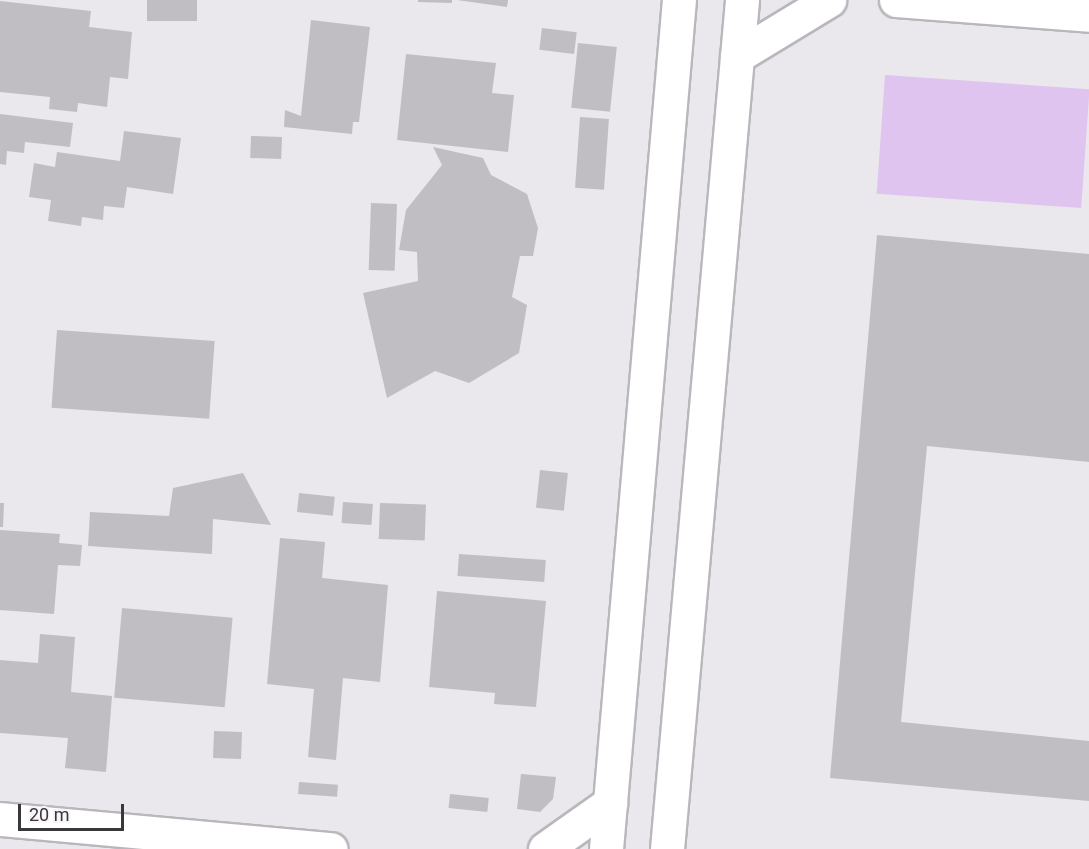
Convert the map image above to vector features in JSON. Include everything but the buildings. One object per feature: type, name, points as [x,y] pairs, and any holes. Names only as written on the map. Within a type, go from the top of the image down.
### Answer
[{"type":"street","points":[[606,849],[679,0]]},
{"type":"street","points":[[667,849],[742,0]]},
{"type":"street","points":[[737,56],[829,0]]},
{"type":"street","points":[[896,0],[1089,15]]},
{"type":"street","points":[[545,849],[610,803]]},
{"type":"street","points":[[0,819],[332,849]]},
{"type":"shaded area","points":[[885,75],[1089,89],[1081,208],[877,194]]}]
